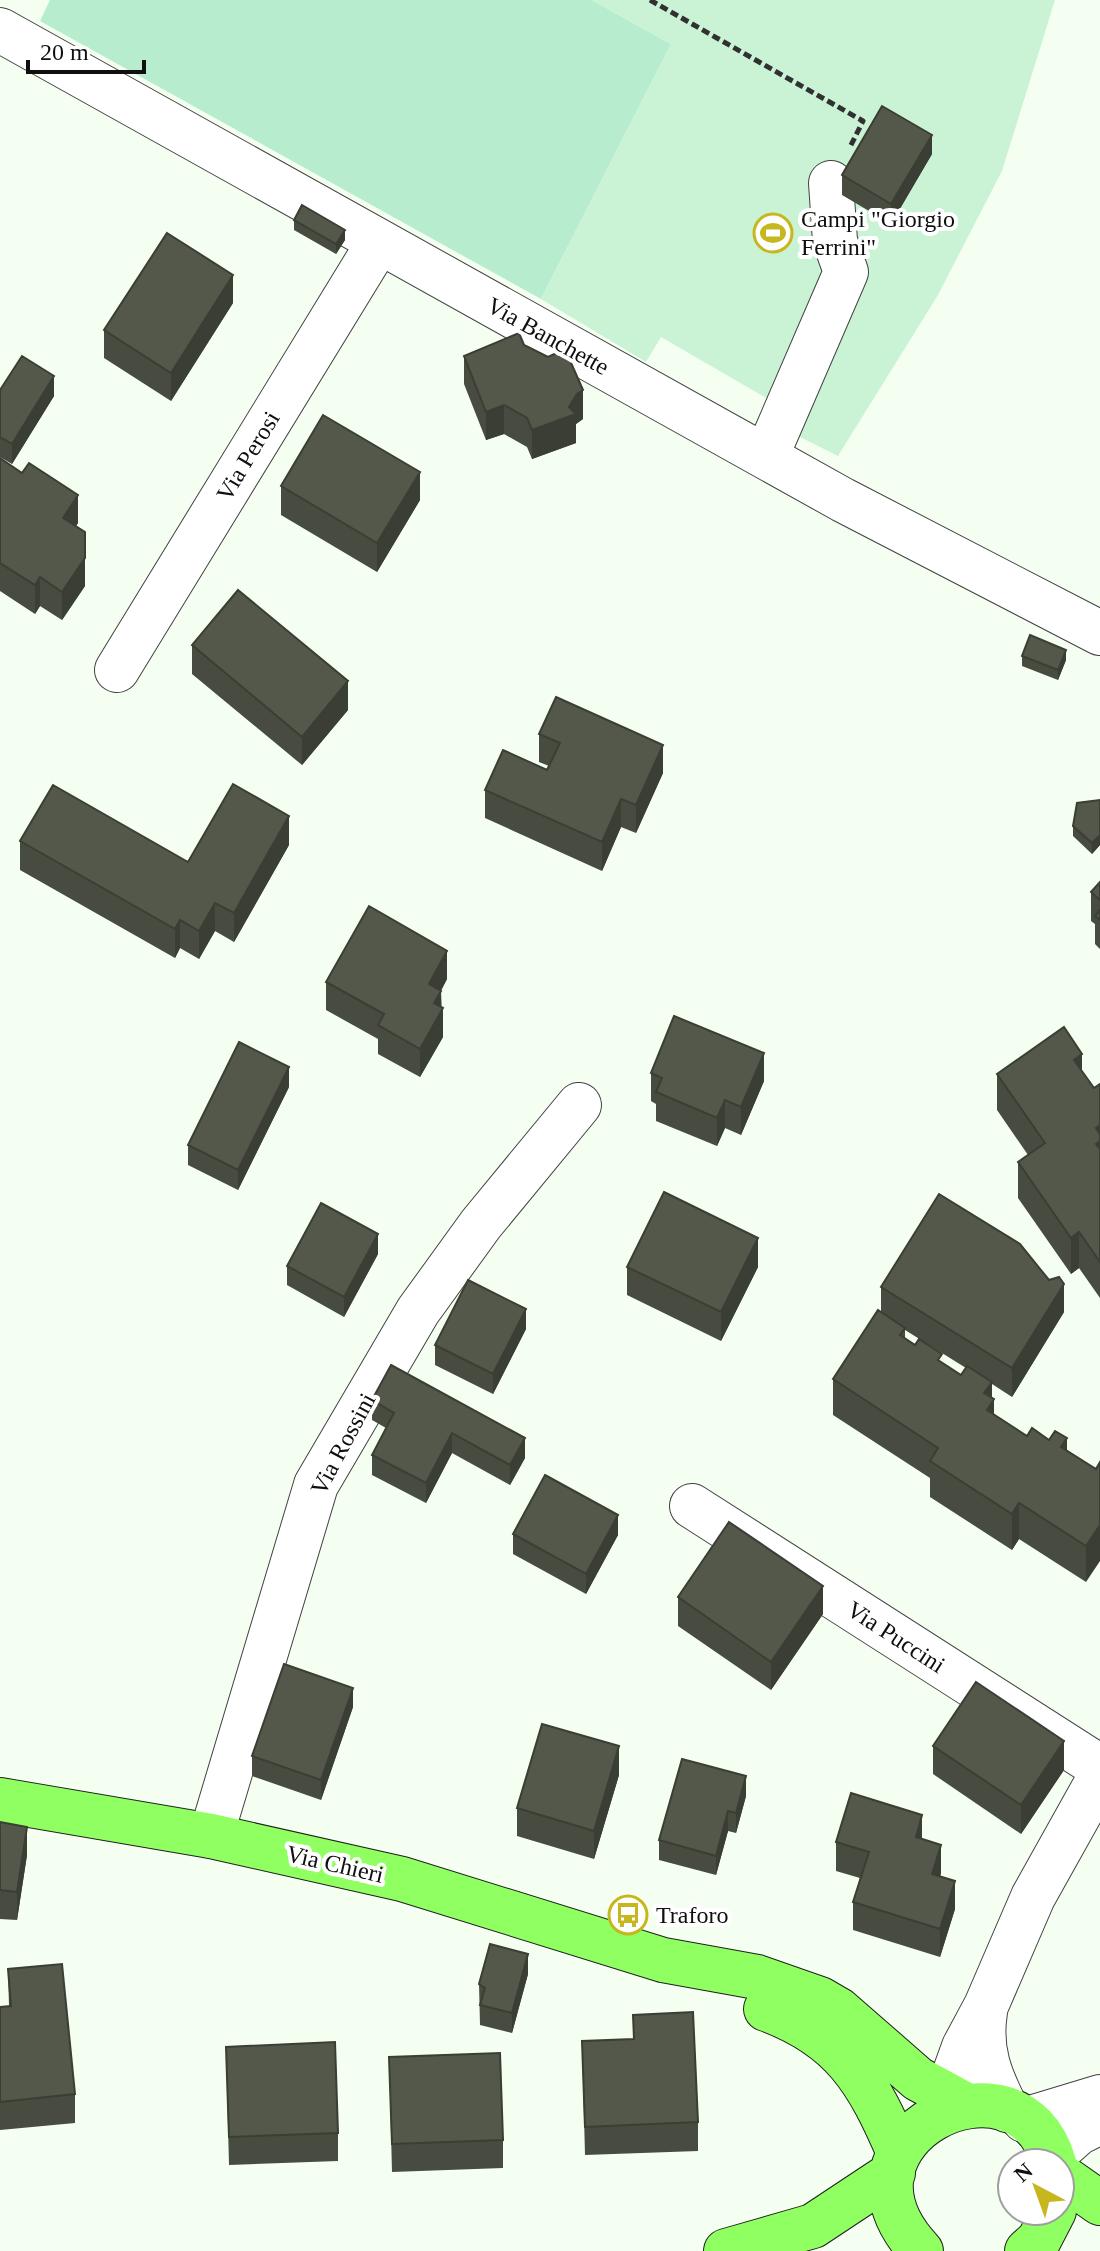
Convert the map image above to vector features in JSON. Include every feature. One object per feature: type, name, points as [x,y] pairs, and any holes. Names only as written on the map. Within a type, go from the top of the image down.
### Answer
[{"type":"main road","name":"Via Chieri","points":[[0,1800],[211,1836],[402,1879],[663,1960],[757,1977],[820,1999],[861,2025],[918,2079],[999,2112]]},
{"type":"main road","name":"Via Chieri","points":[[663,1960],[749,2003],[800,2021],[817,2031],[875,2097],[896,2163],[891,2189],[898,2220],[921,2251]]},
{"type":"main road","points":[[726,2251],[813,2226],[896,2163],[919,2126],[943,2111],[999,2112],[1038,2133],[1045,2147]]},
{"type":"main road","points":[[1076,2183],[1100,2203]]},
{"type":"main road","points":[[1027,2251],[1039,2240],[1046,2227]]},
{"type":"street","name":"Via Banchette","points":[[0,30],[766,457],[1100,633]]},
{"type":"street","points":[[766,457],[846,272],[835,241],[831,183]]},
{"type":"street","name":"Via Perosi","points":[[117,670],[379,242]]},
{"type":"street","name":"Via Rossini","points":[[211,1836],[316,1485],[418,1311],[481,1224],[579,1105]]},
{"type":"street","name":"Via Puccini","points":[[692,1506],[1100,1767]]},
{"type":"street","points":[[1100,1777],[1033,1897],[955,2072],[999,2112],[1100,2097]]},
{"type":"street","points":[[1068,2147],[1078,2133],[1100,2122]]},
{"type":"path","points":[[650,0],[863,121],[831,183]]},
{"type":"green space","points":[[50,0],[592,0],[671,44],[541,299],[40,21]]},
{"type":"green space","name":"Campi \"Giorgio Ferrini\"","points":[[592,0],[1055,0],[1002,171],[938,295],[838,456],[796,435],[804,420],[661,337],[646,362],[541,299],[671,44]]},
{"type":"building","points":[[882,106],[932,135],[891,204],[842,175]]},
{"type":"building","points":[[302,205],[345,230],[336,244],[294,220]]},
{"type":"building","points":[[167,233],[233,275],[171,373],[104,330]]},
{"type":"building","points":[[519,333],[524,345],[548,357],[565,349],[583,390],[569,407],[576,414],[532,430],[527,418],[504,405],[486,412],[464,356]]},
{"type":"building","points":[[22,356],[54,376],[12,444],[0,437],[0,390]]},
{"type":"building","points":[[323,415],[420,472],[377,543],[281,486]]},
{"type":"building","points":[[0,458],[22,473],[29,463],[78,495],[63,518],[85,532],[85,558],[62,592],[40,577],[35,585],[0,563]]},
{"type":"building","points":[[238,590],[348,681],[302,737],[192,645]]},
{"type":"building","points":[[1030,635],[1066,650],[1058,670],[1022,656]]},
{"type":"building","points":[[556,697],[663,745],[636,805],[621,799],[602,842],[485,790],[503,750],[547,770],[560,743],[539,734]]},
{"type":"building","points":[[233,784],[289,816],[234,913],[215,903],[199,931],[180,920],[175,929],[20,841],[53,785],[188,862]]},
{"type":"building","points":[[1100,800],[1100,835],[1092,843],[1073,826],[1077,803]]},
{"type":"building","points":[[1100,882],[1100,900],[1091,892]]},
{"type":"building","points":[[369,906],[447,951],[429,984],[441,991],[434,1003],[443,1008],[420,1049],[378,1025],[384,1014],[326,982]]},
{"type":"building","points":[[674,1016],[764,1053],[741,1107],[725,1100],[717,1118],[656,1092],[662,1078],[651,1073]]},
{"type":"building","points":[[1064,1027],[1082,1054],[1074,1060],[1094,1088],[1100,1084],[1100,1125],[1096,1128],[1100,1141],[1096,1144],[1100,1149],[1100,1262],[1079,1232],[1071,1238],[1018,1162],[1045,1143],[997,1074]]},
{"type":"building","points":[[239,1042],[289,1067],[238,1170],[188,1145]]},
{"type":"building","points":[[664,1192],[758,1238],[721,1312],[627,1267]]},
{"type":"building","points":[[939,1194],[1020,1244],[1049,1280],[1059,1277],[1064,1284],[1012,1368],[881,1287]]},
{"type":"building","points":[[321,1203],[378,1234],[344,1297],[287,1266]]},
{"type":"building","points":[[468,1280],[526,1309],[493,1374],[435,1345]]},
{"type":"building","points":[[878,1310],[905,1328],[900,1335],[915,1345],[919,1339],[942,1354],[938,1360],[961,1375],[967,1366],[992,1382],[984,1393],[994,1399],[987,1410],[1027,1436],[1032,1428],[1049,1440],[1055,1431],[1067,1438],[1061,1447],[1096,1469],[1100,1462],[1100,1525],[1086,1546],[1019,1503],[1012,1514],[930,1461],[938,1448],[833,1379]]},
{"type":"building","points":[[391,1365],[525,1438],[510,1465],[452,1433],[426,1483],[372,1455],[394,1413],[372,1400]]},
{"type":"building","points":[[545,1475],[618,1515],[586,1574],[513,1534]]},
{"type":"building","points":[[729,1522],[823,1586],[771,1662],[678,1597]]},
{"type":"building","points":[[284,1664],[353,1688],[321,1780],[252,1756]]},
{"type":"building","points":[[976,1682],[1064,1741],[1021,1805],[933,1746]]},
{"type":"building","points":[[542,1724],[619,1746],[594,1831],[517,1808]]},
{"type":"building","points":[[682,1759],[746,1776],[736,1813],[728,1811],[716,1856],[659,1840]]},
{"type":"building","points":[[851,1793],[922,1815],[916,1837],[941,1845],[932,1874],[955,1881],[940,1929],[853,1902],[869,1852],[836,1842]]},
{"type":"building","points":[[0,1822],[27,1827],[17,1892],[0,1890]]},
{"type":"building","points":[[490,1944],[528,1954],[512,2013],[480,2005],[485,1988],[479,1984]]},
{"type":"building","points":[[62,1964],[75,2094],[0,2102],[0,2007],[11,2006],[8,1969]]},
{"type":"building","points":[[693,2012],[698,2122],[585,2127],[582,2041],[634,2039],[633,2015]]},
{"type":"building","points":[[335,2042],[338,2133],[229,2137],[226,2047]]},
{"type":"building","points":[[500,2053],[503,2140],[392,2144],[389,2057]]},
{"type":"place","name":"Campi \"Giorgio Ferrini\"","points":[[773,233]]},
{"type":"place","name":"Traforo","points":[[628,1915]]}]
